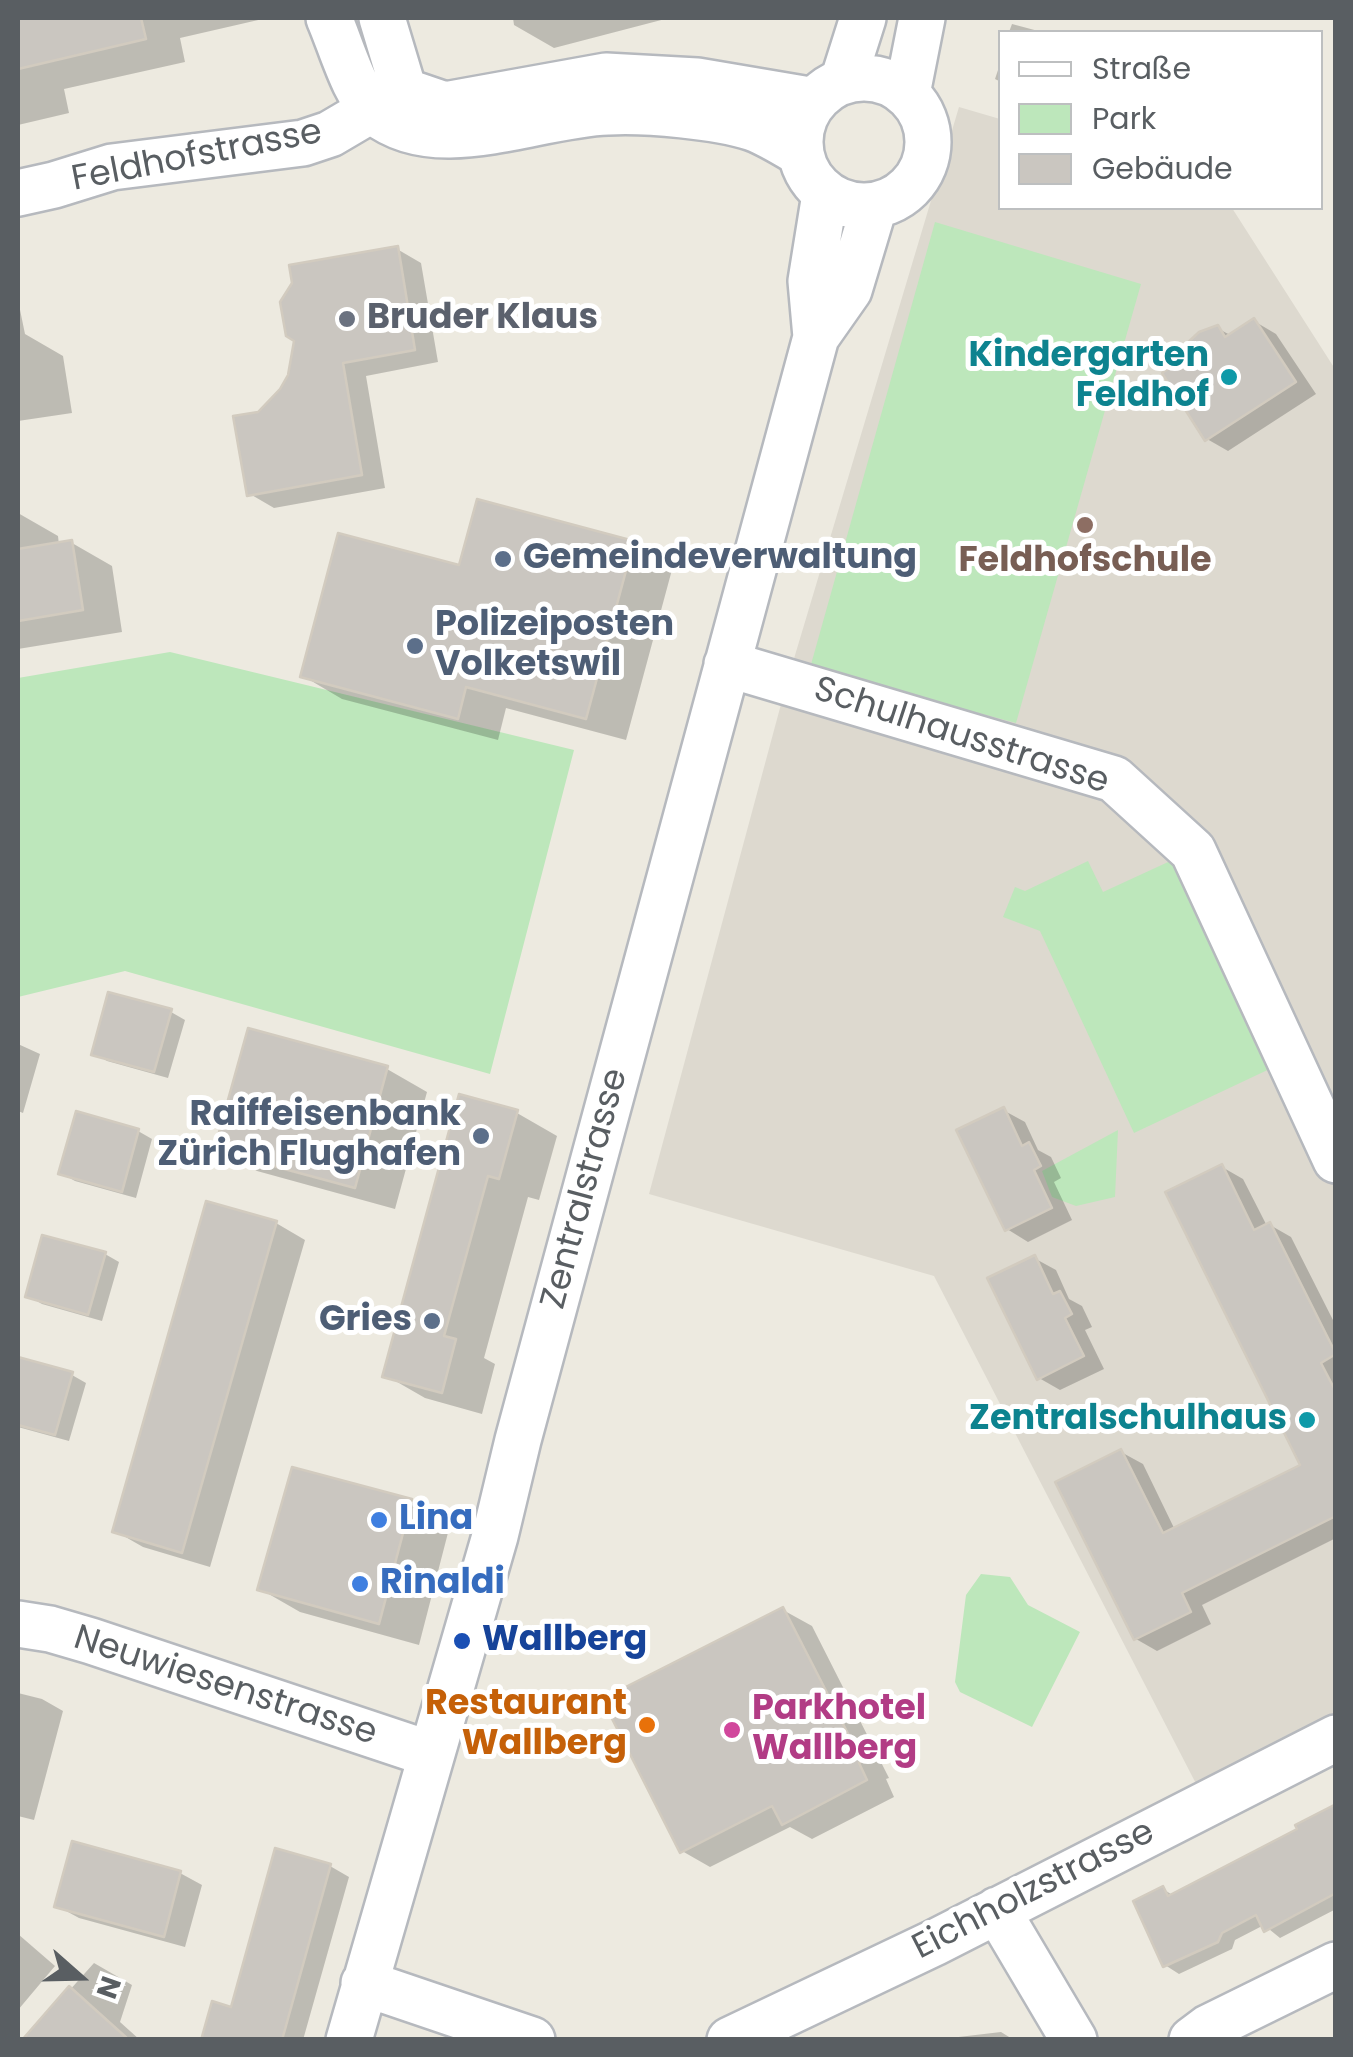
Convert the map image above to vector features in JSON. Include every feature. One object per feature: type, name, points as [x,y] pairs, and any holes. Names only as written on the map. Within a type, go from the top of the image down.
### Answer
[{"type":"street","points":[[329,18],[351,76],[388,100],[445,105],[606,76],[829,91],[877,79],[907,94],[922,113],[928,136],[926,161],[915,182],[896,198],[856,207],[825,194],[809,176],[800,154],[800,135],[805,117],[829,91],[863,18]]},
{"type":"street","points":[[382,18],[388,100],[401,130],[438,137],[607,112],[696,117],[751,128],[800,154]]},
{"type":"street","points":[[907,94],[922,18]]},
{"type":"street","name":"Feldhofstrasse","points":[[18,193],[112,167],[304,143],[330,134],[388,100]]},
{"type":"street","name":"Zentralstrasse","points":[[816,337],[811,281],[825,194]]},
{"type":"street","name":"Zentralstrasse","points":[[349,2040],[495,1536],[816,337],[848,290],[874,206]]},
{"type":"street","name":"Schulhausstrasse","points":[[728,664],[1114,779],[1193,851],[1336,1160]]},
{"type":"street","name":"Neuwiesenstrasse","points":[[18,1624],[90,1641],[430,1754]]},
{"type":"street","name":"Eichholzstrasse","points":[[730,2040],[1336,1738]]},
{"type":"street","points":[[997,1910],[1074,2040]]},
{"type":"street","points":[[1192,2040],[1208,2028],[1336,1965]]},
{"type":"street","points":[[364,1983],[532,2040]]},
{"type":"shaded area","points":[[959,107],[998,118],[998,210],[1233,210],[1335,369],[1335,1738],[1206,1803],[934,1276],[649,1194],[787,682]]},
{"type":"green space","points":[[935,222],[1141,284],[1016,723],[810,668]]},
{"type":"green space","points":[[170,652],[574,750],[490,1074],[125,971],[18,997],[18,678]]},
{"type":"green space","points":[[1179,857],[1276,1066],[1134,1133],[1040,931],[1003,917],[1015,887],[1025,891],[1088,861],[1103,892]]},
{"type":"green space","points":[[1118,1130],[1115,1197],[1076,1206],[1052,1197],[1042,1171]]},
{"type":"green space","points":[[981,1574],[1010,1577],[1028,1605],[1080,1632],[1032,1727],[960,1692],[955,1682],[966,1595]]},
{"type":"building","points":[[18,18],[141,18],[146,39],[18,69]]},
{"type":"building","points":[[398,246],[415,350],[343,363],[362,475],[247,496],[233,416],[258,412],[288,375],[294,341],[286,336],[280,302],[292,283],[289,265]]},
{"type":"building","name":"Kindergarten Feldhof","points":[[1254,318],[1296,382],[1205,441],[1162,373],[1190,354],[1184,346],[1199,332],[1218,325],[1225,337]]},
{"type":"building","points":[[477,499],[634,541],[586,719],[466,687],[458,719],[300,677],[338,533],[459,565]]},
{"type":"building","points":[[72,540],[83,610],[18,621],[18,549]]},
{"type":"building","points":[[108,992],[172,1009],[154,1072],[91,1055]]},
{"type":"building","points":[[248,1028],[388,1066],[355,1188],[214,1150]]},
{"type":"building","points":[[459,1094],[518,1110],[499,1179],[488,1176],[444,1336],[456,1339],[442,1393],[382,1377]]},
{"type":"building","points":[[1004,1107],[1022,1146],[1029,1142],[1041,1166],[1034,1170],[1052,1208],[1005,1231],[956,1130]]},
{"type":"building","points":[[76,1111],[139,1129],[122,1192],[58,1174]]},
{"type":"building","name":"Zentralschulhaus","points":[[1222,1164],[1254,1230],[1270,1222],[1336,1354],[1321,1363],[1336,1392],[1336,1516],[1182,1593],[1191,1612],[1134,1640],[1055,1482],[1121,1449],[1163,1533],[1300,1465],[1165,1192]]},
{"type":"building","points":[[206,1201],[277,1221],[182,1553],[112,1532]]},
{"type":"building","points":[[42,1235],[106,1252],[88,1315],[25,1297]]},
{"type":"building","points":[[1035,1255],[1053,1294],[1060,1291],[1072,1314],[1065,1318],[1084,1356],[1037,1380],[987,1278]]},
{"type":"building","points":[[18,1357],[73,1372],[55,1435],[18,1425]]},
{"type":"building","points":[[292,1467],[412,1499],[379,1624],[257,1590]]},
{"type":"building","name":"Parkhotel Wallberg","points":[[783,1607],[862,1761],[859,1763],[867,1780],[782,1825],[772,1806],[680,1853],[602,1699]]},
{"type":"building","points":[[1336,1804],[1336,1893],[1264,1932],[1256,1915],[1222,1933],[1218,1942],[1163,1967],[1133,1901],[1163,1886],[1168,1896],[1297,1829],[1295,1825]]},
{"type":"building","points":[[72,1841],[181,1871],[164,1937],[54,1907]]},
{"type":"building","points":[[275,1848],[331,1864],[282,2040],[201,2040],[212,2001],[231,2007]]},
{"type":"building","points":[[69,1986],[129,2040],[22,2040]]},
{"type":"place","name":"Bruder Klaus","points":[[347,319]]},
{"type":"place","name":"Kindergarten Feldhof","points":[[1229,377]]},
{"type":"place","name":"Feldhofschule","points":[[1085,525]]},
{"type":"place","name":"Gemeindeverwaltung","points":[[503,559]]},
{"type":"place","name":"Polizeiposten Volketswil","points":[[415,646]]},
{"type":"place","name":"Raiffeisenbank Zürich Flughafen","points":[[481,1136]]},
{"type":"place","name":"Gries","points":[[432,1321]]},
{"type":"place","name":"Zentralschulhaus","points":[[1307,1420]]},
{"type":"place","name":"Lina","points":[[379,1520]]},
{"type":"place","name":"Rinaldi","points":[[360,1584]]},
{"type":"place","name":"Wallberg","points":[[462,1641]]},
{"type":"place","name":"Restaurant Wallberg","points":[[647,1725]]},
{"type":"place","name":"Parkhotel Wallberg","points":[[732,1730]]}]
